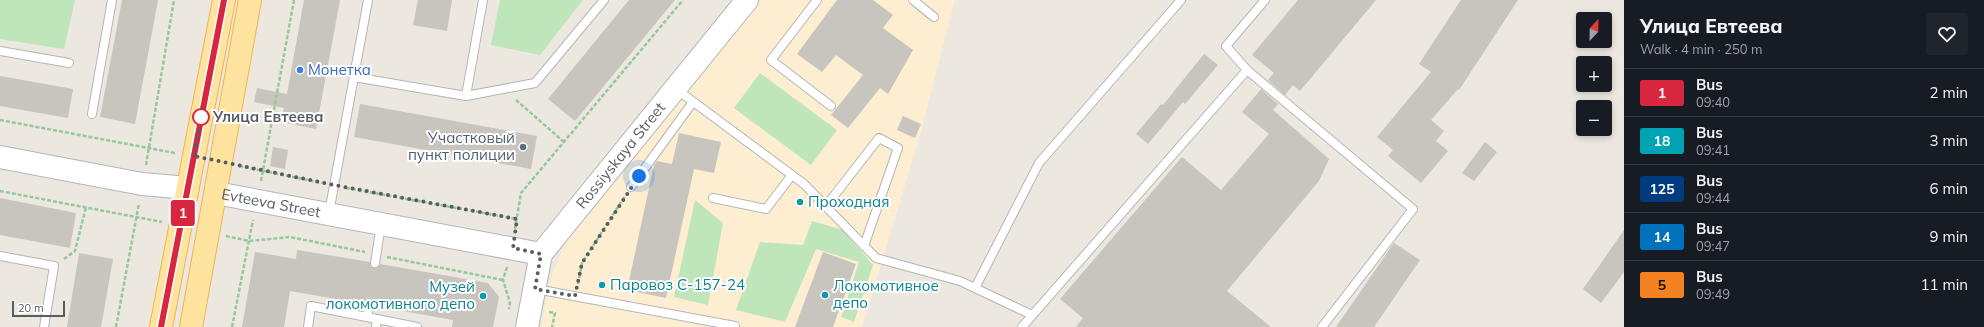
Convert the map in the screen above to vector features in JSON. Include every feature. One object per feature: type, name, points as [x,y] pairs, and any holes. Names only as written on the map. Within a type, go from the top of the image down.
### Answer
[{"type":"main road","points":[[161,327],[224,0]]},
{"type":"main road","points":[[191,327],[250,0]]},
{"type":"main road","name":"Evteeva Street","points":[[188,188],[216,193]]},
{"type":"street","name":"Rossiyskaya Street","points":[[527,327],[541,254],[747,0]]},
{"type":"street","name":"Evteeva Street","points":[[0,157],[142,184],[188,188]]},
{"type":"street","name":"Evteeva Street","points":[[216,193],[541,254]]},
{"type":"lane","points":[[92,114],[112,0]]},
{"type":"lane","points":[[329,214],[368,0]]},
{"type":"lane","points":[[466,96],[483,0]]},
{"type":"lane","points":[[354,77],[466,96],[535,84],[604,0]]},
{"type":"lane","points":[[817,0],[771,60],[831,106]]},
{"type":"lane","points":[[913,0],[934,17]]},
{"type":"lane","points":[[975,288],[1039,163],[1181,0]]},
{"type":"lane","points":[[1264,0],[1226,46],[1247,70],[1414,209],[1322,327]]},
{"type":"lane","points":[[0,50],[69,63]]},
{"type":"lane","points":[[1022,327],[1247,70]]},
{"type":"lane","points":[[675,89],[804,184],[876,258],[960,281],[1032,315]]},
{"type":"lane","points":[[631,187],[693,102]]},
{"type":"lane","points":[[826,206],[879,138],[898,148],[864,246]]},
{"type":"lane","points":[[712,198],[766,209],[792,175]]},
{"type":"lane","points":[[375,263],[381,224]]},
{"type":"lane","points":[[0,256],[54,266],[44,327]]},
{"type":"lane","points":[[535,289],[735,326]]},
{"type":"lane","points":[[367,317],[369,305]]},
{"type":"lane","points":[[308,327],[311,306],[367,317],[377,323],[417,327]]},
{"type":"path","points":[[152,135],[174,0]]},
{"type":"path","points":[[232,327],[263,171],[294,0]]},
{"type":"path","points":[[508,311],[510,304],[503,280],[513,248],[521,193],[683,0]]},
{"type":"path","points":[[503,89],[564,142]]},
{"type":"path","points":[[0,120],[194,156]]},
{"type":"path","points":[[220,162],[517,219]]},
{"type":"path","points":[[575,296],[582,263],[631,187]]},
{"type":"path","points":[[0,191],[86,206],[181,226]]},
{"type":"path","points":[[54,266],[75,251],[86,206]]},
{"type":"path","points":[[116,327],[137,216]]},
{"type":"path","points":[[208,232],[249,241],[290,237],[503,280]]},
{"type":"shaded area","points":[[761,0],[955,0],[920,135],[862,327],[541,327],[550,280],[569,235]]},
{"type":"green space","points":[[0,0],[75,0],[64,49],[0,39]]},
{"type":"green space","points":[[500,0],[583,0],[540,55],[491,45]]},
{"type":"green space","points":[[760,73],[837,130],[811,165],[734,108]]},
{"type":"green space","points":[[695,200],[723,223],[708,305],[674,297]]},
{"type":"green space","points":[[812,221],[843,230],[873,265],[854,322],[841,317],[859,262],[816,249],[785,322],[736,310],[760,242],[803,245]]},
{"type":"building","points":[[122,0],[158,0],[135,124],[100,117]]},
{"type":"building","points":[[304,0],[340,0],[316,129],[281,122],[284,108],[254,102],[257,88],[287,94]]},
{"type":"building","points":[[418,0],[452,0],[447,31],[413,25]]},
{"type":"building","points":[[629,0],[675,0],[575,121],[548,99]]},
{"type":"building","points":[[837,0],[873,0],[893,15],[883,28],[913,50],[888,94],[880,88],[848,128],[831,115],[863,75],[836,55],[822,72],[797,54]]},
{"type":"building","points":[[1298,0],[1376,0],[1300,91],[1293,85],[1285,95],[1268,80],[1274,73],[1252,55]]},
{"type":"building","points":[[1461,0],[1518,0],[1459,90],[1458,89],[1431,120],[1444,131],[1436,141],[1448,151],[1421,183],[1388,156],[1393,150],[1377,137],[1431,72],[1419,64]]},
{"type":"building","points":[[1204,54],[1218,65],[1185,104],[1183,102],[1148,144],[1136,134],[1161,104],[1163,105]]},
{"type":"building","points":[[0,76],[73,89],[68,118],[0,106]]},
{"type":"building","points":[[1261,89],[1278,104],[1273,110],[1329,159],[1319,181],[1227,291],[1271,327],[1076,327],[1083,318],[1060,299],[1182,157],[1221,190],[1269,134],[1242,112]]},
{"type":"building","points":[[360,104],[537,136],[531,169],[354,137]]},
{"type":"building","points":[[903,116],[921,124],[915,138],[897,130]]},
{"type":"building","points":[[679,133],[721,142],[714,173],[694,169],[666,298],[627,290],[654,165],[657,161],[672,164]]},
{"type":"building","points":[[1485,142],[1497,152],[1474,181],[1462,173]]},
{"type":"building","points":[[273,147],[288,150],[285,169],[270,166]]},
{"type":"building","points":[[0,198],[76,213],[70,248],[0,235]]},
{"type":"building","points":[[1624,230],[1624,272],[1601,303],[1583,289]]},
{"type":"building","points":[[1394,243],[1420,260],[1374,327],[1336,327]]},
{"type":"building","points":[[297,250],[370,262],[374,268],[377,268],[380,264],[488,283],[499,297],[493,327],[452,327],[453,320],[374,306],[370,300],[367,300],[364,304],[290,291],[284,327],[242,327],[255,252],[296,259]]},
{"type":"building","name":"Локомотивное депо","points":[[823,252],[856,264],[833,327],[795,327]]},
{"type":"building","points":[[79,253],[113,259],[101,327],[67,327]]},
{"type":"bus line","name":"1","points":[[161,327],[224,0]]},
{"type":"place","name":"Монетка","points":[[300,70]]},
{"type":"place","name":"Улица Евтеева","points":[[201,117]]},
{"type":"place","name":"Участковый пункт полиции","points":[[523,147]]},
{"type":"place","name":"Проходная","points":[[800,202]]},
{"type":"place","name":"Паровоз С-157-24","points":[[602,285]]},
{"type":"place","name":"Локомотивное депо","points":[[825,295]]},
{"type":"place","name":"Музей локомотивного депо","points":[[483,296]]},
{"type":"route","points":[[201,117],[203,110],[194,156],[334,185],[517,219],[513,248],[541,254],[535,289],[575,296],[582,263],[639,176]]}]
